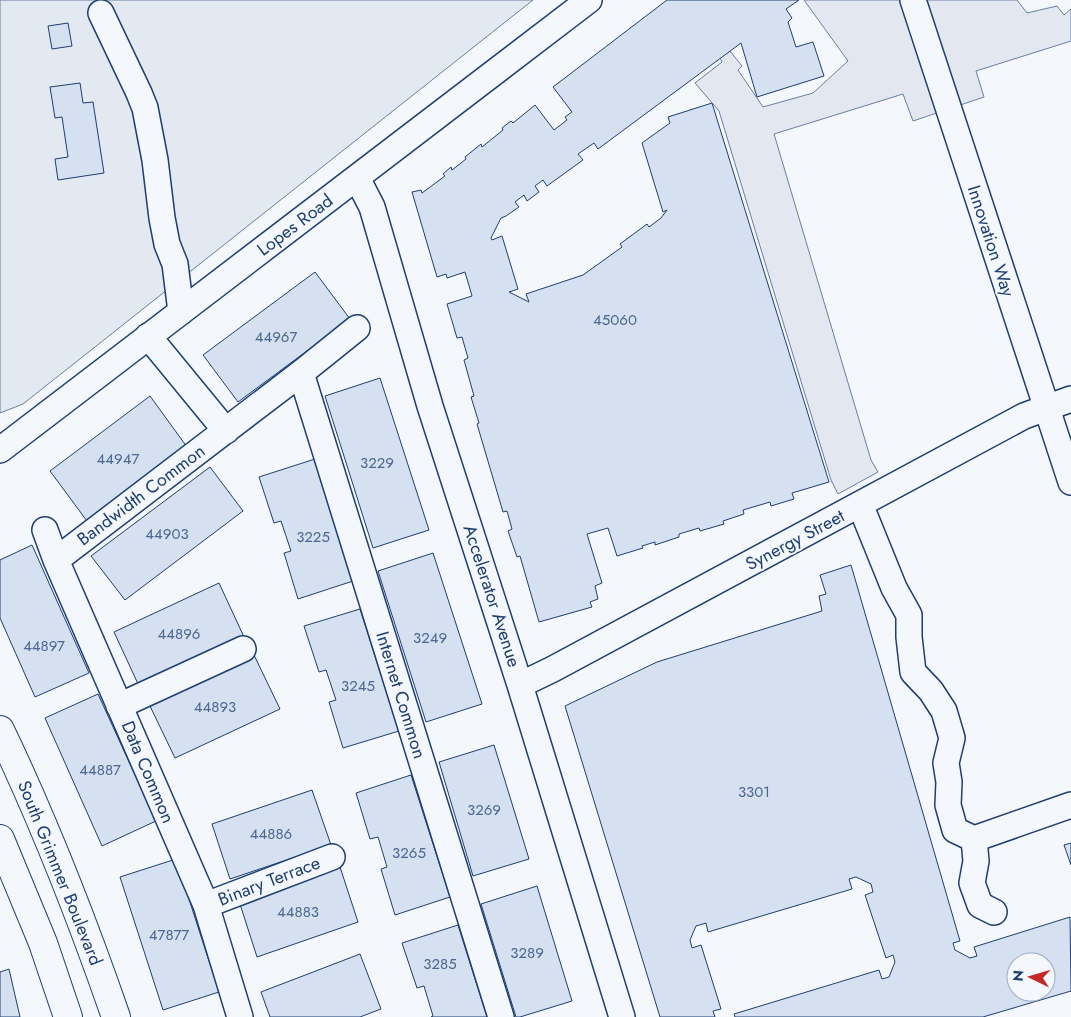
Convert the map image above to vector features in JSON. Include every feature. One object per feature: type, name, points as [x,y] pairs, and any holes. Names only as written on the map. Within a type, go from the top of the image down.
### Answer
[{"type":"main road","name":"South Grimmer Boulevard","points":[[0,730],[48,834],[85,928],[116,1017]]},
{"type":"main road","points":[[0,839],[43,943],[68,1017]]},
{"type":"street","name":"Lopes Road","points":[[0,450],[589,0]]},
{"type":"street","name":"Innovation Way","points":[[913,0],[1071,482]]},
{"type":"street","points":[[101,13],[145,108],[155,160],[167,244],[175,264],[181,312]]},
{"type":"street","name":"Accelerator Avenue","points":[[357,178],[372,207],[430,406],[520,685],[622,1017]]},
{"type":"street","name":"Bandwidth Common","points":[[56,560],[226,431],[357,328]]},
{"type":"street","points":[[148,336],[226,431]]},
{"type":"street","name":"Internet Common","points":[[301,373],[501,1017]]},
{"type":"street","name":"Synergy Street","points":[[520,685],[1024,416],[1071,399]]},
{"type":"street","points":[[860,504],[888,574],[909,615],[909,637],[913,672],[931,691],[944,711],[952,738],[946,762],[949,782],[948,805],[955,830],[974,839],[1071,805]]},
{"type":"street","name":"Data Common","points":[[45,530],[56,560],[206,905],[240,1017]]},
{"type":"street","points":[[119,706],[243,649]]},
{"type":"street","points":[[974,839],[976,861],[972,883],[980,905],[994,912]]},
{"type":"street","name":"Binary Terrace","points":[[206,905],[332,857]]},
{"type":"shaded area","points":[[0,0],[533,0],[23,404],[0,413]]},
{"type":"shaded area","points":[[804,0],[1017,0],[1027,13],[1057,6],[1064,15],[1071,9],[1071,41],[976,71],[984,97],[913,121],[903,94],[774,134],[871,460],[878,472],[838,494],[831,480],[719,111],[695,83],[722,62],[720,58],[730,51],[742,66],[738,70],[763,107],[813,93],[848,61]]},
{"type":"building","points":[[667,0],[799,0],[786,9],[792,18],[788,22],[796,47],[813,42],[824,76],[757,97],[741,43],[598,149],[594,143],[578,154],[583,160],[547,186],[543,180],[535,186],[539,192],[527,201],[524,195],[515,202],[519,207],[501,218],[491,238],[492,240],[502,236],[518,289],[509,292],[529,302],[526,294],[583,275],[622,247],[620,244],[647,224],[649,227],[661,218],[667,210],[663,212],[642,143],[670,123],[668,117],[712,103],[829,482],[792,493],[794,499],[771,506],[770,502],[743,510],[744,514],[723,521],[724,524],[700,531],[699,528],[679,534],[679,537],[655,545],[655,542],[617,556],[608,528],[587,534],[602,583],[595,586],[598,599],[590,602],[592,607],[539,622],[520,556],[517,557],[508,531],[512,529],[507,511],[503,512],[477,424],[479,423],[471,397],[474,396],[464,360],[468,358],[462,337],[457,338],[447,304],[472,296],[465,272],[447,278],[446,274],[437,277],[412,192],[421,190],[422,193],[445,176],[443,174],[451,167],[452,170],[481,144],[482,147],[503,130],[502,128],[511,121],[513,123],[535,105],[554,130],[567,120],[565,117],[572,112],[553,87]]},
{"type":"building","points":[[68,23],[72,46],[52,49],[48,26]]},
{"type":"building","points":[[80,83],[83,103],[93,102],[104,173],[58,180],[55,159],[68,157],[62,117],[55,118],[50,87]]},
{"type":"building","points":[[315,272],[350,319],[238,402],[203,355]]},
{"type":"building","points":[[380,378],[429,530],[373,548],[325,396]]},
{"type":"building","points":[[150,396],[187,447],[87,521],[50,471]]},
{"type":"building","points":[[315,459],[353,581],[298,599],[284,553],[291,551],[281,521],[274,523],[259,477]]},
{"type":"building","points":[[210,467],[243,511],[125,600],[91,556]]},
{"type":"building","points":[[32,545],[89,673],[35,697],[0,618],[0,560]]},
{"type":"building","points":[[433,553],[482,704],[426,722],[378,571]]},
{"type":"building","points":[[851,565],[960,941],[953,943],[955,950],[970,958],[977,956],[974,947],[1070,917],[1071,991],[1056,995],[1056,952],[1006,952],[1006,1002],[1034,1002],[983,1017],[735,1017],[734,1014],[879,970],[882,979],[889,977],[895,962],[893,955],[886,958],[865,895],[873,892],[871,884],[856,877],[849,879],[852,889],[708,932],[706,923],[696,926],[690,940],[692,948],[701,945],[721,1009],[713,1011],[715,1017],[660,1017],[565,706],[657,662],[822,611],[819,596],[826,594],[820,575]]},
{"type":"building","points":[[219,583],[244,637],[139,686],[114,632]]},
{"type":"building","points":[[360,609],[399,731],[343,748],[329,702],[336,700],[326,670],[319,672],[304,626]]},
{"type":"building","points":[[254,655],[280,709],[175,758],[149,704]]},
{"type":"building","points":[[98,694],[156,821],[102,846],[45,718]]},
{"type":"building","points":[[494,745],[529,859],[473,876],[439,762]]},
{"type":"building","points":[[411,775],[450,897],[395,915],[381,869],[387,867],[378,837],[370,839],[356,793]]},
{"type":"building","points":[[312,790],[331,845],[230,879],[212,824]]},
{"type":"building","points":[[1071,843],[1071,865],[1064,845]]},
{"type":"building","points":[[176,859],[219,992],[163,1010],[120,877]]},
{"type":"building","points":[[340,867],[358,922],[257,957],[239,901]]},
{"type":"building","points":[[537,886],[572,1001],[516,1017],[481,904]]},
{"type":"building","points":[[458,925],[487,1017],[431,1017],[433,1016],[424,986],[417,988],[402,943]]},
{"type":"building","points":[[360,954],[381,1009],[360,1017],[270,1017],[261,992]]},
{"type":"building","points":[[9,969],[20,1017],[0,1017],[0,972]]}]
